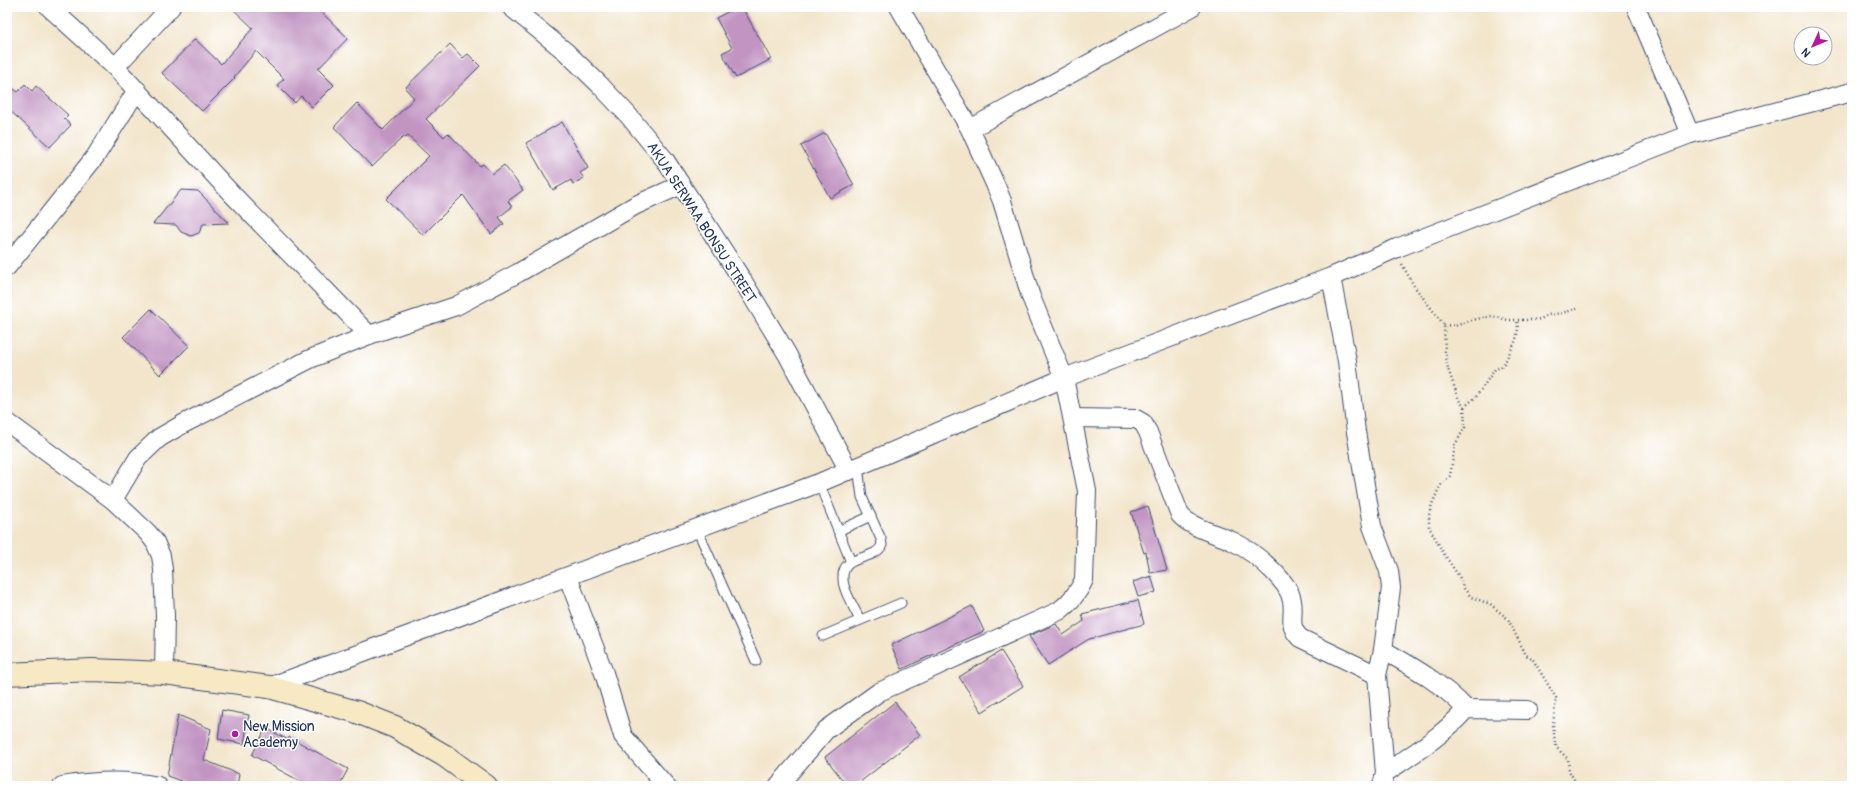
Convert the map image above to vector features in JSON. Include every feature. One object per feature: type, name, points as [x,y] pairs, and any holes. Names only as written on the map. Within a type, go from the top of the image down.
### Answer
[{"type":"street","points":[[49,7],[115,67],[231,193],[369,335]]},
{"type":"street","points":[[115,67],[171,7]]},
{"type":"street","name":"AKUA SERWAA BONSU STREET","points":[[511,7],[566,52],[604,89],[628,115],[665,160],[741,278],[854,469]]},
{"type":"street","points":[[778,786],[826,730],[879,692],[1059,611],[1070,602],[1079,591],[1084,580],[1088,491],[1064,378],[1031,297],[1002,201],[970,129],[899,7]]},
{"type":"street","points":[[970,129],[1192,7]]},
{"type":"street","points":[[1636,7],[1690,134]]},
{"type":"street","points":[[7,267],[96,157],[137,90]]},
{"type":"street","points":[[269,687],[819,483],[1064,378],[1331,277],[1397,248],[1690,134],[1852,92]]},
{"type":"street","points":[[113,500],[138,458],[159,438],[211,408],[310,358],[369,335],[456,306],[518,274],[636,205],[681,185]]},
{"type":"street","points":[[1331,277],[1347,361],[1356,432],[1372,526],[1389,571],[1391,588],[1383,650],[1376,675],[1383,780]]},
{"type":"street","points":[[1073,418],[1136,419],[1144,423],[1180,515],[1186,522],[1234,542],[1261,560],[1284,582],[1290,593],[1292,602],[1292,629],[1300,638],[1376,675]]},
{"type":"street","points":[[7,422],[113,500],[148,533],[155,542],[161,556],[165,616],[164,673]]},
{"type":"street","points":[[568,577],[604,673],[623,736],[666,786]]},
{"type":"street","points":[[1383,650],[1415,668],[1432,680],[1455,697],[1466,709],[1528,710]]},
{"type":"street","points":[[7,674],[92,670],[164,673],[269,687],[357,712],[395,727],[445,756],[486,786]]},
{"type":"street","points":[[1383,780],[1455,722],[1466,709]]},
{"type":"street","points":[[62,786],[86,782],[135,782],[158,786]]},
{"type":"lane","points":[[854,469],[862,497],[881,539],[880,548],[875,553],[851,562],[845,569],[843,580],[860,620]]},
{"type":"lane","points":[[819,483],[851,562]]},
{"type":"lane","points":[[838,531],[871,516]]},
{"type":"lane","points":[[697,529],[756,661]]},
{"type":"lane","points":[[823,636],[901,603]]},
{"type":"path","points":[[1397,248],[1400,262],[1406,268],[1414,286],[1444,325],[1444,352],[1459,400],[1464,407],[1465,427],[1455,445],[1450,476],[1440,486],[1432,504],[1429,515],[1430,527],[1444,554],[1460,578],[1463,587],[1471,597],[1490,604],[1508,619],[1526,655],[1532,658],[1550,686],[1556,698],[1553,725],[1555,742],[1557,748],[1568,759],[1569,771],[1578,786]]},
{"type":"path","points":[[1444,325],[1455,326],[1472,320],[1492,316],[1508,320],[1541,319],[1547,315],[1580,308]]},
{"type":"path","points":[[1464,407],[1476,397],[1495,369],[1501,367],[1505,362],[1516,340],[1518,329],[1517,320]]},
{"type":"building","points":[[231,7],[316,7],[348,38],[318,69],[334,85],[312,107],[301,96],[295,103],[277,85],[284,79],[256,51],[234,77],[235,78],[202,111],[162,73],[195,39],[221,64],[253,28]]},
{"type":"building","points":[[737,7],[742,7],[771,59],[736,78],[722,53],[732,48],[716,18]]},
{"type":"building","points":[[450,44],[463,58],[468,54],[480,66],[426,119],[444,137],[448,133],[480,166],[483,164],[492,174],[504,165],[523,190],[508,201],[512,207],[499,217],[504,224],[491,234],[463,195],[423,235],[386,199],[429,156],[408,136],[406,138],[404,136],[372,167],[334,127],[357,103],[383,130],[414,98],[405,88]]},
{"type":"building","points":[[7,84],[18,92],[25,84],[32,91],[36,86],[68,115],[64,119],[71,125],[50,147],[7,108]]},
{"type":"building","points":[[562,122],[588,168],[580,173],[584,178],[573,184],[571,180],[553,190],[526,143]]},
{"type":"building","points":[[825,133],[854,185],[830,198],[801,146]]},
{"type":"building","points":[[181,190],[198,191],[229,223],[203,224],[199,233],[191,236],[181,232],[176,225],[153,224]]},
{"type":"building","points":[[151,309],[189,346],[160,375],[123,337]]},
{"type":"building","points":[[1148,506],[1167,570],[1150,573],[1146,552],[1144,553],[1131,512]]},
{"type":"building","points":[[1151,576],[1156,592],[1138,597],[1133,582]]},
{"type":"building","points":[[1138,600],[1144,624],[1089,639],[1048,665],[1029,636],[1056,624],[1063,635],[1084,621],[1082,614]]},
{"type":"building","points":[[972,606],[984,631],[902,669],[891,645]]},
{"type":"building","points":[[1001,651],[1023,686],[982,712],[959,677]]},
{"type":"building","points":[[895,702],[920,735],[855,786],[847,786],[825,757]]},
{"type":"building","points":[[222,710],[249,715],[244,744],[218,739]]},
{"type":"building","points":[[178,715],[211,729],[204,760],[239,774],[237,786],[195,786],[167,776]]},
{"type":"building","points":[[266,728],[288,740],[289,737],[348,769],[339,786],[309,786],[252,755]]},
{"type":"place","name":"New Mission Academy","points":[[235,734]]}]
